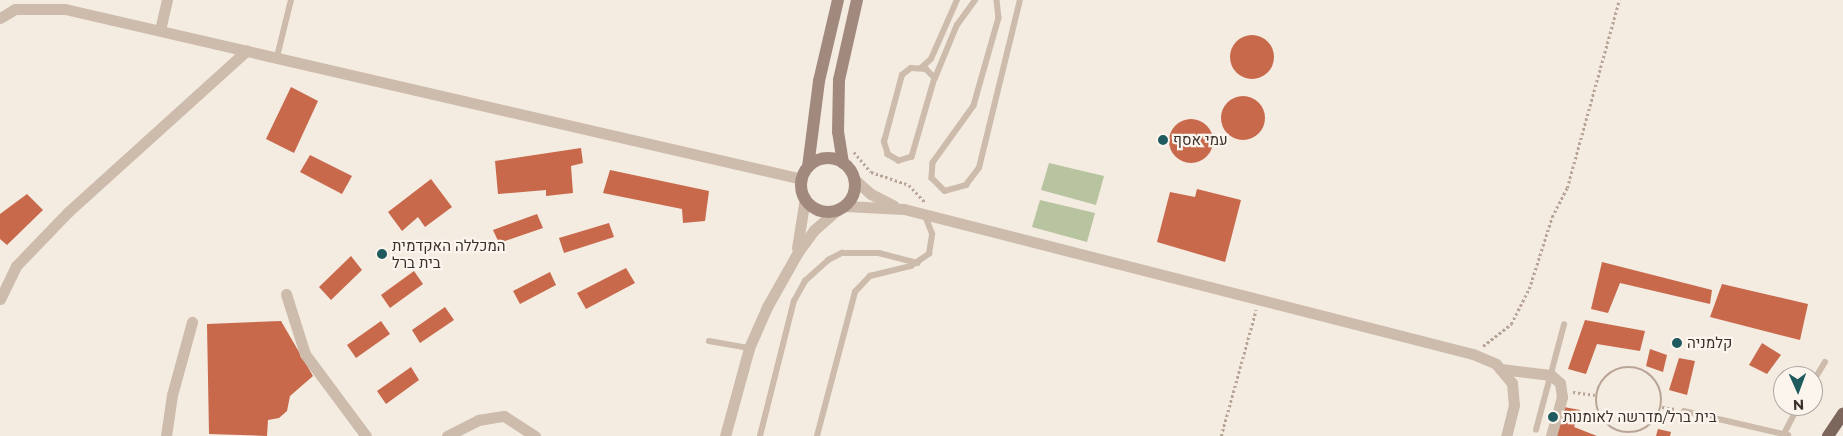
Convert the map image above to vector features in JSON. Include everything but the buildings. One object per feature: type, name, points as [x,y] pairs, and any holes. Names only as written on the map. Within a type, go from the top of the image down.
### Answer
[{"type":"main road","points":[[1828,436],[1843,414]]},
{"type":"street","points":[[160,30],[167,0]]},
{"type":"street","points":[[795,257],[805,198],[802,179],[808,167],[818,81],[838,0]]},
{"type":"street","points":[[857,0],[839,80],[838,132],[843,163],[853,178],[871,194],[904,209]]},
{"type":"street","points":[[0,18],[15,9],[65,9],[802,179]]},
{"type":"street","points":[[0,299],[16,266],[68,212],[247,50]]},
{"type":"street","points":[[808,167],[828,158],[843,163]]},
{"type":"street","points":[[725,436],[749,348],[767,307],[795,257],[814,230],[841,208],[854,192],[853,178]]},
{"type":"street","points":[[805,198],[820,211],[841,208],[904,209],[927,212],[1259,300],[1473,354],[1501,369],[1551,375],[1560,383],[1562,390],[1551,436]]},
{"type":"street","points":[[286,294],[305,354],[359,431],[366,436]]},
{"type":"street","points":[[166,436],[172,395],[192,322]]},
{"type":"street","points":[[1501,369],[1512,383],[1514,396],[1508,436]]},
{"type":"street","points":[[447,436],[478,420],[504,416],[535,436]]},
{"type":"lane","points":[[277,57],[291,0]]},
{"type":"lane","points":[[922,68],[931,59],[957,0]]},
{"type":"lane","points":[[935,78],[922,68],[911,68],[902,75],[884,142],[884,149],[891,158],[905,161],[912,157],[935,78],[957,26],[975,0]]},
{"type":"lane","points":[[997,0],[999,18],[974,106],[933,163],[932,178],[945,191],[966,185],[978,168],[1020,0]]},
{"type":"lane","points":[[817,436],[855,292],[870,276],[918,263],[929,254],[932,234],[927,212]]},
{"type":"lane","points":[[760,436],[794,301],[814,270],[828,260],[851,252],[879,253],[918,263]]},
{"type":"lane","points":[[1536,430],[1564,325]]},
{"type":"lane","points":[[708,341],[749,348]]},
{"type":"lane","points":[[1823,366],[1825,362]]},
{"type":"lane","points":[[1684,411],[1772,434],[1786,434],[1794,416]]},
{"type":"path","points":[[1473,354],[1511,324],[1529,289],[1552,216],[1567,188],[1619,0]]},
{"type":"path","points":[[852,149],[871,172],[909,185],[927,212]]},
{"type":"path","points":[[1222,436],[1259,300]]},
{"type":"path","points":[[1632,366],[1643,369],[1659,385],[1662,407],[1658,417],[1642,431],[1620,432],[1603,420],[1595,395],[1610,372],[1632,366]]},
{"type":"path","points":[[1562,390],[1595,395]]},
{"type":"path","points":[[1662,407],[1684,411]]},
{"type":"green space","points":[[1049,163],[1104,176],[1096,205],[1041,190]]},
{"type":"green space","points":[[1040,200],[1095,213],[1087,242],[1032,227]]},
{"type":"place","name":"עמי אסף","points":[[1163,140]]},
{"type":"place","name":"המכללה האקדמית בית ברל","points":[[382,254]]},
{"type":"place","name":"קלמניה","points":[[1677,343]]},
{"type":"place","name":"בית ברל/מדרשה לאומנות","points":[[1553,417]]}]
